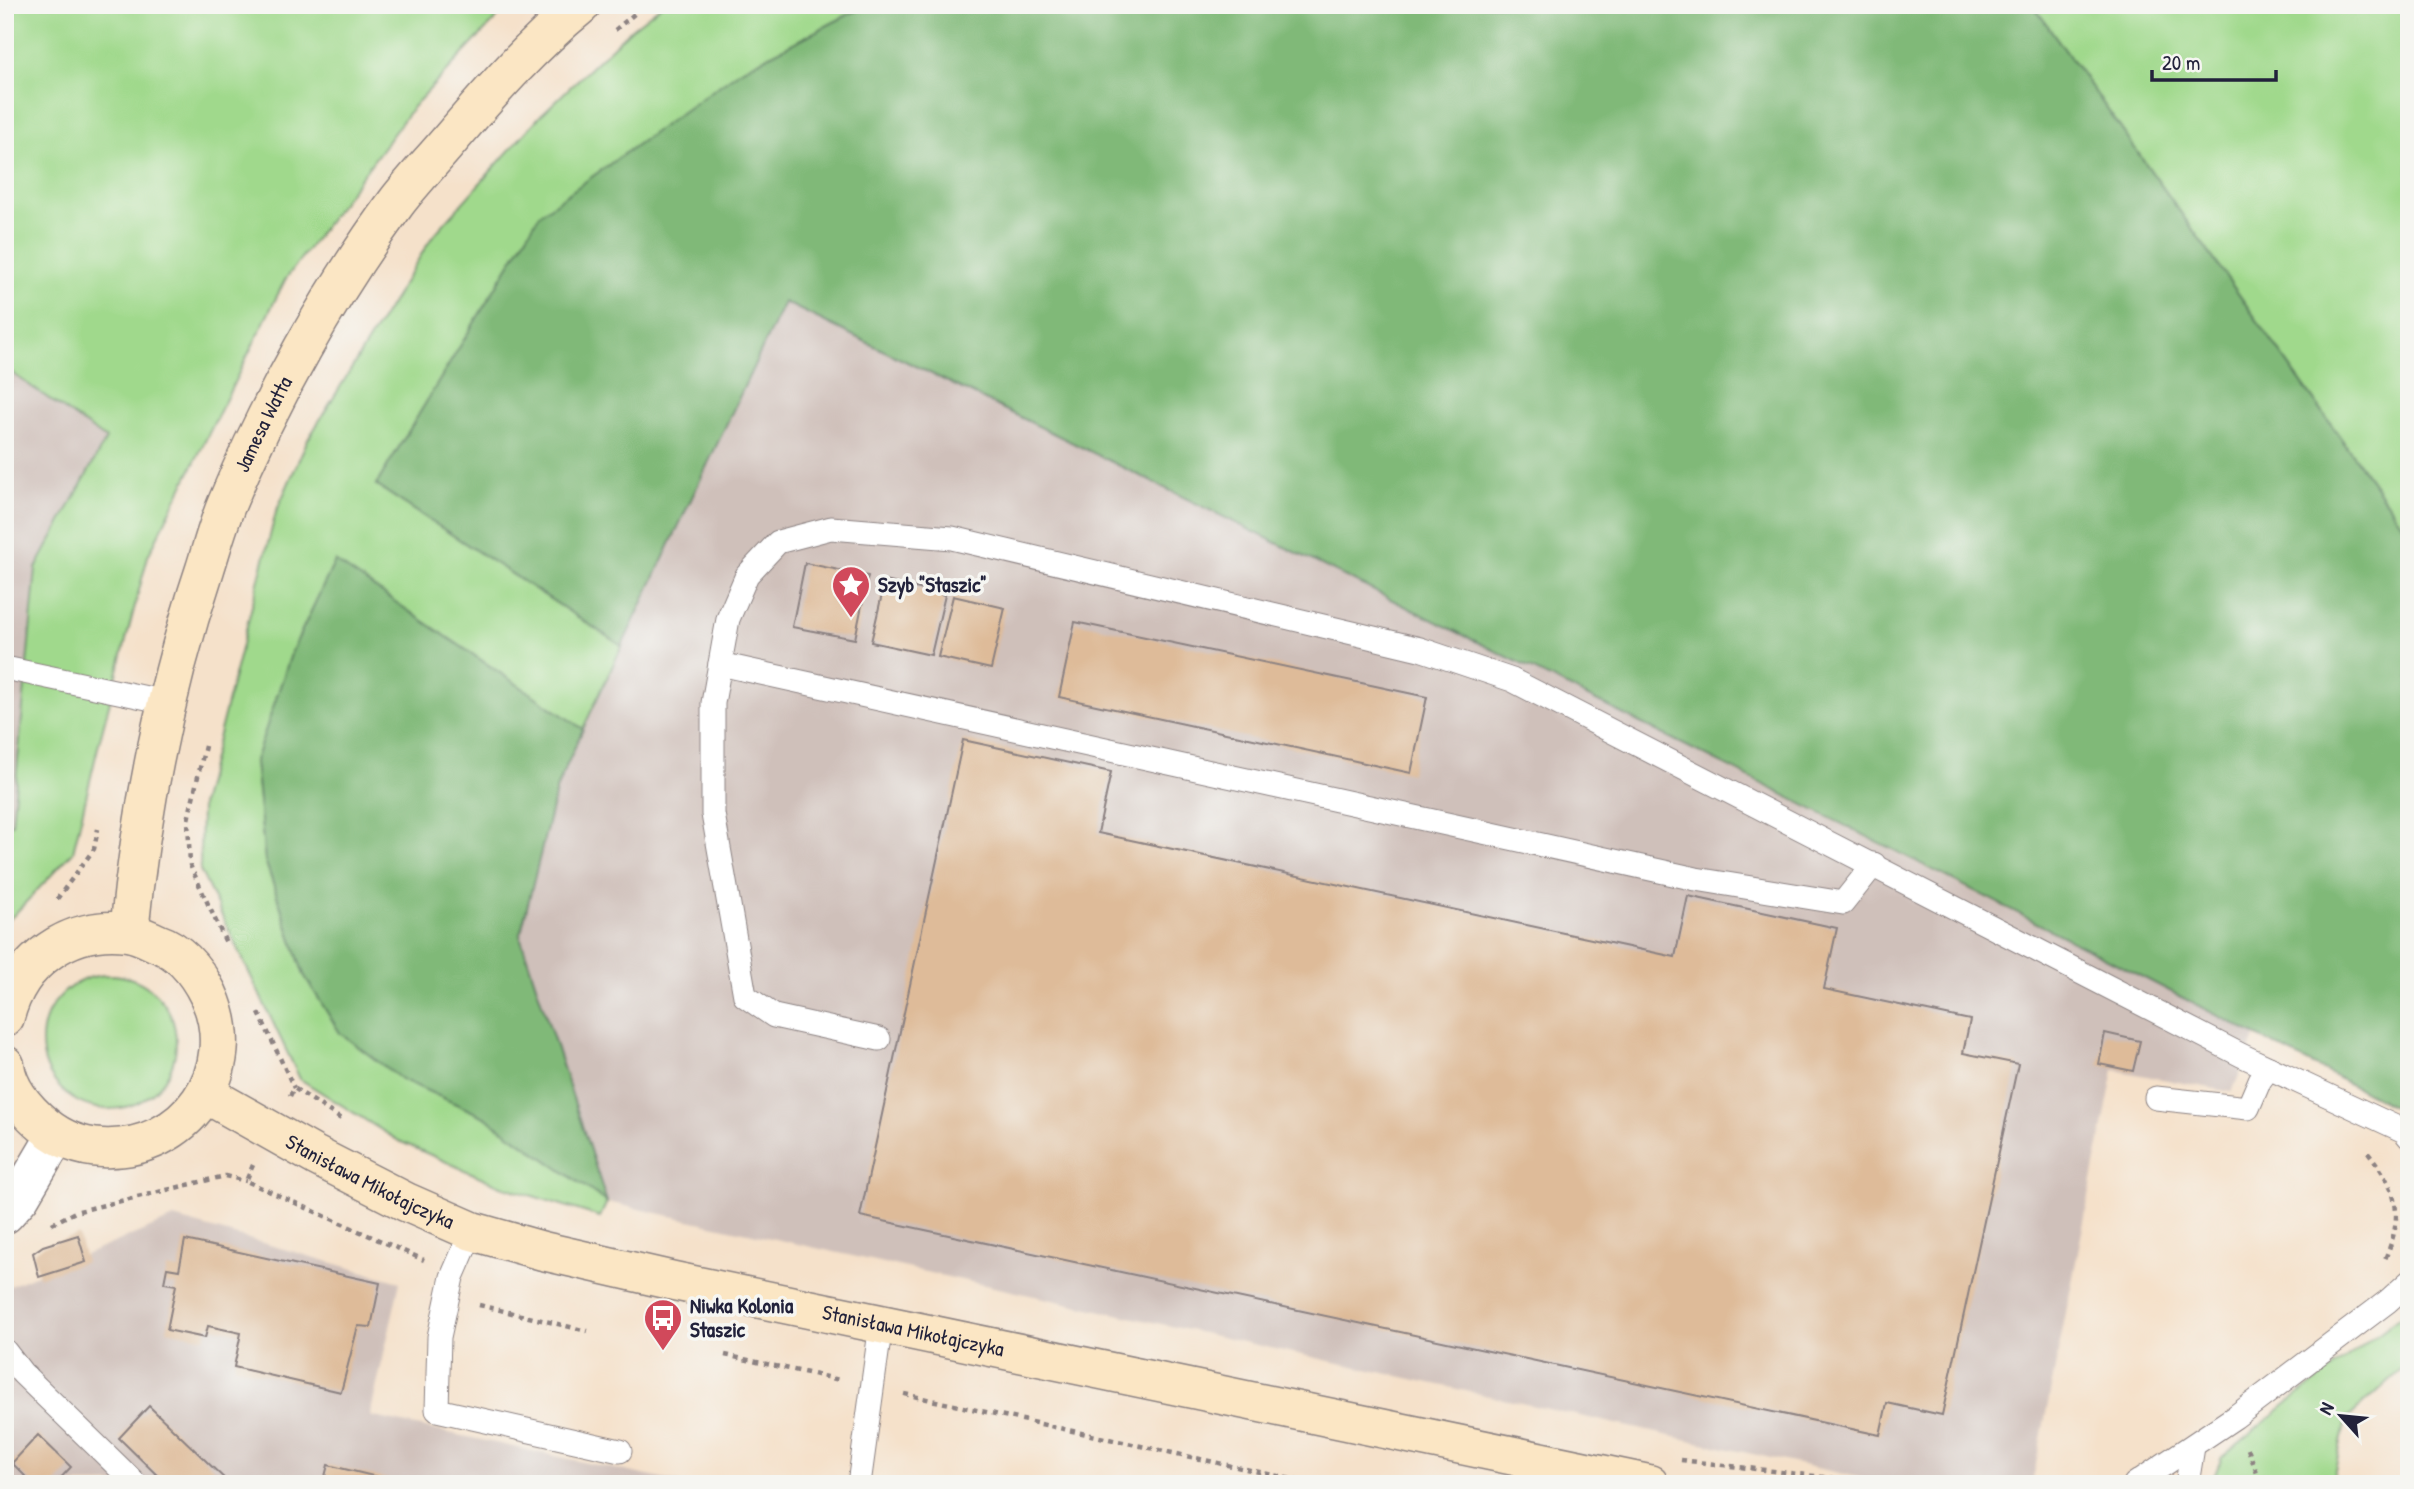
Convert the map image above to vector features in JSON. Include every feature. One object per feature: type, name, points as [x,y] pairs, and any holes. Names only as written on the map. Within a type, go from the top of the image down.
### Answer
[{"type":"street","name":"Jamesa Watta","points":[[129,932],[138,862],[166,702],[189,615],[227,504],[281,388],[340,288],[397,202],[471,115],[563,20],[581,5]]},
{"type":"street","points":[[5,1017],[10,998],[30,967],[58,944],[93,932],[129,932],[168,947],[199,975],[216,1013],[219,1054],[206,1094],[185,1121],[156,1140],[123,1149],[88,1147],[56,1136],[25,1109],[6,1073],[5,1065]]},
{"type":"street","name":"Stanisława Mikołajczyka","points":[[206,1094],[316,1156],[406,1202],[472,1231],[582,1260],[1650,1484]]},
{"type":"street","points":[[13,1206],[56,1136]]},
{"type":"lane","points":[[879,1039],[774,1016],[746,996],[713,814],[713,703],[728,619],[747,575],[778,542],[831,528],[952,538],[1420,649],[1512,680],[2269,1068],[2404,1131],[2409,1136]]},
{"type":"lane","points":[[720,664],[1696,879],[1843,903],[1874,864]]},
{"type":"lane","points":[[5,668],[166,702]]},
{"type":"lane","points":[[2156,1098],[2248,1108],[2260,1080],[2269,1068]]},
{"type":"lane","points":[[472,1231],[452,1278],[439,1337],[437,1410],[620,1451]]},
{"type":"lane","points":[[2135,1484],[2193,1447],[2409,1282]]},
{"type":"lane","points":[[859,1484],[881,1324]]},
{"type":"lane","points":[[5,1351],[22,1373],[136,1484]]},
{"type":"lane","points":[[2187,1484],[2193,1447]]},
{"type":"path","points":[[606,38],[645,5]]},
{"type":"path","points":[[205,746],[188,820],[190,866],[231,952]]},
{"type":"path","points":[[54,904],[94,849]]},
{"type":"path","points":[[254,1002],[295,1088]]},
{"type":"path","points":[[2364,1147],[2386,1175],[2395,1198],[2396,1221],[2392,1242],[2383,1262]]},
{"type":"path","points":[[13,1206],[49,1225],[75,1212],[225,1176],[246,1181]]},
{"type":"path","points":[[725,1355],[1314,1484]]},
{"type":"shaded area","points":[[783,302],[1422,614],[2256,1035],[2232,1092],[2114,1070],[2032,1484],[1889,1484],[607,1202],[520,936],[557,787]]},
{"type":"shaded area","points":[[5,368],[106,438],[36,568],[12,824],[5,823]]},
{"type":"shaded area","points":[[174,1218],[400,1282],[370,1416],[685,1484],[5,1484],[5,1288]]},
{"type":"green space","points":[[5,5],[509,5],[413,107],[285,280],[148,556],[73,852],[13,916],[5,921],[5,823],[12,824],[36,568],[106,439],[5,368]]},
{"type":"green space","points":[[662,5],[867,5],[741,70],[376,485],[622,646],[583,729],[335,562],[255,760],[265,860],[304,975],[401,1079],[485,1117],[607,1202],[600,1217],[501,1186],[399,1141],[300,1079],[200,870],[201,805],[276,512],[307,441],[432,237],[540,116],[630,30]]},
{"type":"green space","points":[[867,5],[2033,5],[2409,534],[2409,1115],[1599,702],[784,302],[622,646],[376,485],[540,214],[741,70]]},
{"type":"green space","points":[[2033,5],[2409,5],[2409,534]]},
{"type":"green space","points":[[335,561],[583,729],[557,787],[520,936],[607,1202],[485,1117],[401,1079],[340,1033],[304,975],[265,860],[255,761],[292,651]]},
{"type":"green space","points":[[109,975],[135,980],[157,994],[171,1016],[176,1042],[171,1068],[157,1090],[135,1104],[109,1109],[83,1104],[61,1090],[47,1068],[42,1042],[47,1016],[61,994],[83,980]]},
{"type":"green space","points":[[2409,1310],[2409,1363],[2346,1420],[2332,1484],[2211,1484],[2222,1457]]},
{"type":"building","points":[[805,563],[868,576],[855,639],[792,627]]},
{"type":"building","points":[[885,581],[945,595],[931,655],[871,642]]},
{"type":"building","points":[[953,596],[1005,608],[991,669],[938,657]]},
{"type":"building","points":[[1075,622],[1427,697],[1411,773],[1059,697]]},
{"type":"building","points":[[963,740],[1111,772],[1098,833],[1675,957],[1688,896],[1837,928],[1824,989],[1970,1020],[1963,1053],[2018,1064],[1942,1415],[1887,1403],[1880,1435],[860,1216]]},
{"type":"building","points":[[2105,1033],[2140,1041],[2133,1071],[2099,1064]]},
{"type":"building","points":[[78,1235],[86,1262],[39,1277],[33,1253],[43,1246]]},
{"type":"building","points":[[185,1240],[380,1283],[371,1327],[358,1326],[341,1392],[234,1367],[241,1333],[208,1326],[205,1338],[167,1330],[176,1285],[164,1283],[167,1268],[179,1270]]},
{"type":"building","points":[[149,1406],[230,1484],[166,1484],[119,1438]]},
{"type":"building","points":[[38,1435],[71,1467],[55,1484],[33,1484],[12,1463]]},
{"type":"building","points":[[328,1465],[402,1483],[323,1484]]},
{"type":"place","name":"Szyb \"Staszic\"","points":[[851,619]]},
{"type":"place","name":"Niwka Kolonia Staszic","points":[[663,1352]]}]
